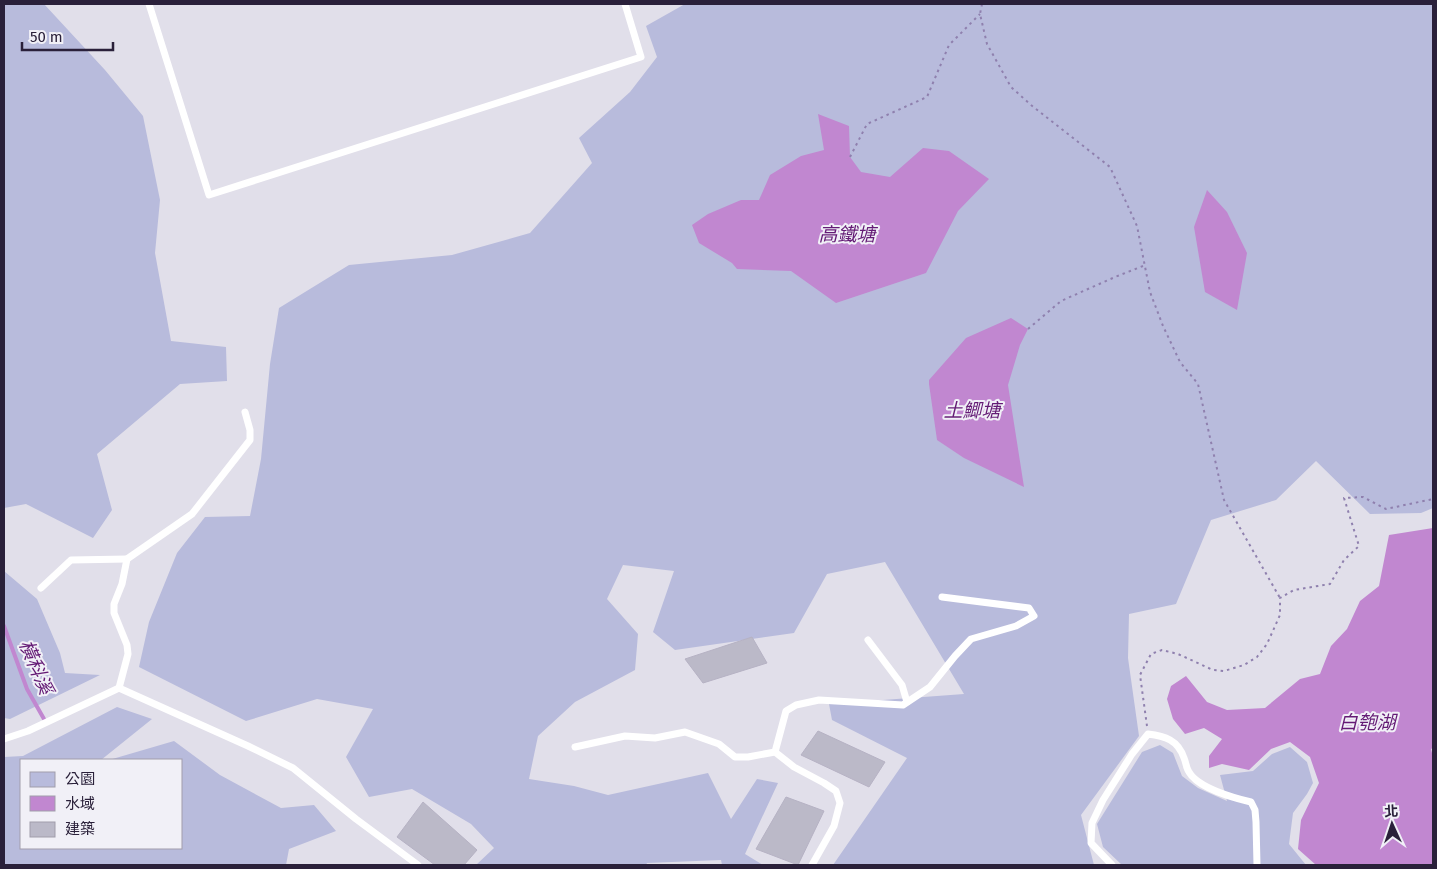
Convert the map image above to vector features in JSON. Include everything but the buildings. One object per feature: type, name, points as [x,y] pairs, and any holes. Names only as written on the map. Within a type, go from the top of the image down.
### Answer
[{"type":"lane","points":[[150,4],[209,195],[641,57],[625,4]]},
{"type":"lane","points":[[40,588],[71,560],[127,559],[192,514],[250,440],[250,430],[245,412]]},
{"type":"lane","points":[[4,739],[28,732],[119,688],[128,654],[127,645],[114,613],[114,604],[122,584],[127,559]]},
{"type":"lane","points":[[775,752],[786,711],[796,705],[820,700],[902,705],[930,687],[955,656],[972,639],[1016,626],[1034,616],[1029,608],[942,597]]},
{"type":"lane","points":[[868,640],[902,685],[907,702]]},
{"type":"lane","points":[[119,688],[248,746],[292,768],[418,865]]},
{"type":"lane","points":[[575,747],[625,736],[655,738],[685,732],[719,744],[735,757],[748,758],[775,752]]},
{"type":"lane","points":[[1112,865],[1091,843],[1092,823],[1103,800],[1132,754],[1148,734],[1162,735],[1176,744],[1181,750],[1189,773],[1198,782],[1251,802],[1255,810],[1257,865]]},
{"type":"lane","points":[[775,752],[794,767],[836,791],[840,803],[834,826],[812,865]]},
{"type":"path","points":[[982,4],[980,14],[987,44],[1011,86],[1031,105],[1110,167],[1137,226],[1150,292],[1166,333],[1180,362],[1198,384],[1224,500],[1280,598],[1280,615],[1267,644],[1257,657],[1244,665],[1224,671],[1213,670],[1178,654],[1162,650],[1151,654],[1140,675],[1148,734]]},
{"type":"path","points":[[850,158],[867,124],[926,97],[950,45],[980,14]]},
{"type":"path","points":[[1028,329],[1061,301],[1144,266]]},
{"type":"path","points":[[1280,598],[1294,590],[1330,584],[1344,560],[1359,546],[1344,498],[1363,497],[1386,509],[1433,499]]},
{"type":"green space","points":[[4,4],[44,4],[105,70],[143,116],[160,200],[155,253],[171,341],[226,347],[227,381],[180,384],[97,454],[112,510],[93,538],[26,504],[4,508]]},
{"type":"green space","points":[[685,4],[1433,4],[1433,508],[1421,513],[1370,514],[1316,461],[1276,500],[1211,520],[1176,604],[1129,614],[1128,658],[1139,736],[1081,815],[1094,865],[833,865],[907,758],[832,720],[829,704],[964,694],[885,562],[827,574],[794,633],[675,650],[653,632],[674,571],[623,565],[607,599],[638,634],[635,670],[575,702],[538,736],[529,779],[574,786],[608,795],[708,773],[731,819],[757,779],[778,783],[745,854],[763,865],[722,865],[721,860],[647,863],[646,865],[476,865],[494,848],[471,824],[412,789],[369,797],[346,757],[373,709],[317,699],[246,721],[139,667],[149,622],[177,553],[205,517],[250,516],[261,459],[270,364],[279,308],[349,265],[452,255],[530,233],[592,163],[579,138],[630,92],[657,57],[646,26]]},
{"type":"green space","points":[[4,571],[37,599],[60,653],[65,673],[100,675],[10,719],[4,718]]},
{"type":"green space","points":[[117,707],[152,719],[102,759],[20,759],[20,849],[182,849],[182,759],[112,759],[174,741],[220,775],[281,808],[314,805],[336,831],[289,849],[286,865],[4,865],[4,757],[23,756]]},
{"type":"green space","points":[[1160,745],[1173,753],[1182,776],[1198,788],[1227,801],[1220,775],[1253,771],[1272,754],[1290,747],[1307,762],[1313,783],[1293,813],[1289,844],[1306,865],[1122,865],[1103,847],[1097,824],[1142,752]]},
{"type":"water","name":"高鐵塘","points":[[818,114],[849,126],[850,157],[861,172],[890,177],[923,148],[949,151],[989,179],[958,211],[926,273],[836,303],[791,271],[737,269],[732,263],[699,243],[692,225],[708,214],[741,200],[759,200],[770,175],[801,156],[824,150]]},
{"type":"water","points":[[1207,190],[1227,212],[1247,253],[1237,310],[1205,292],[1194,227]]},
{"type":"water","name":"土鯽塘","points":[[1011,318],[1028,329],[1020,345],[1008,385],[1024,487],[964,458],[937,440],[929,384],[929,380],[966,338]]},
{"type":"water","name":"白匏湖","points":[[1433,528],[1433,748],[1431,749],[1433,757],[1433,865],[1316,865],[1298,849],[1301,820],[1319,783],[1310,757],[1290,742],[1271,749],[1249,770],[1222,764],[1209,768],[1209,756],[1222,739],[1204,728],[1185,734],[1173,719],[1167,699],[1171,686],[1186,676],[1207,702],[1227,710],[1265,708],[1300,679],[1320,674],[1331,646],[1347,629],[1360,601],[1379,586],[1389,535]]},
{"type":"waterway","name":"橫科溪","points":[[4,626],[27,689],[44,719]]}]
